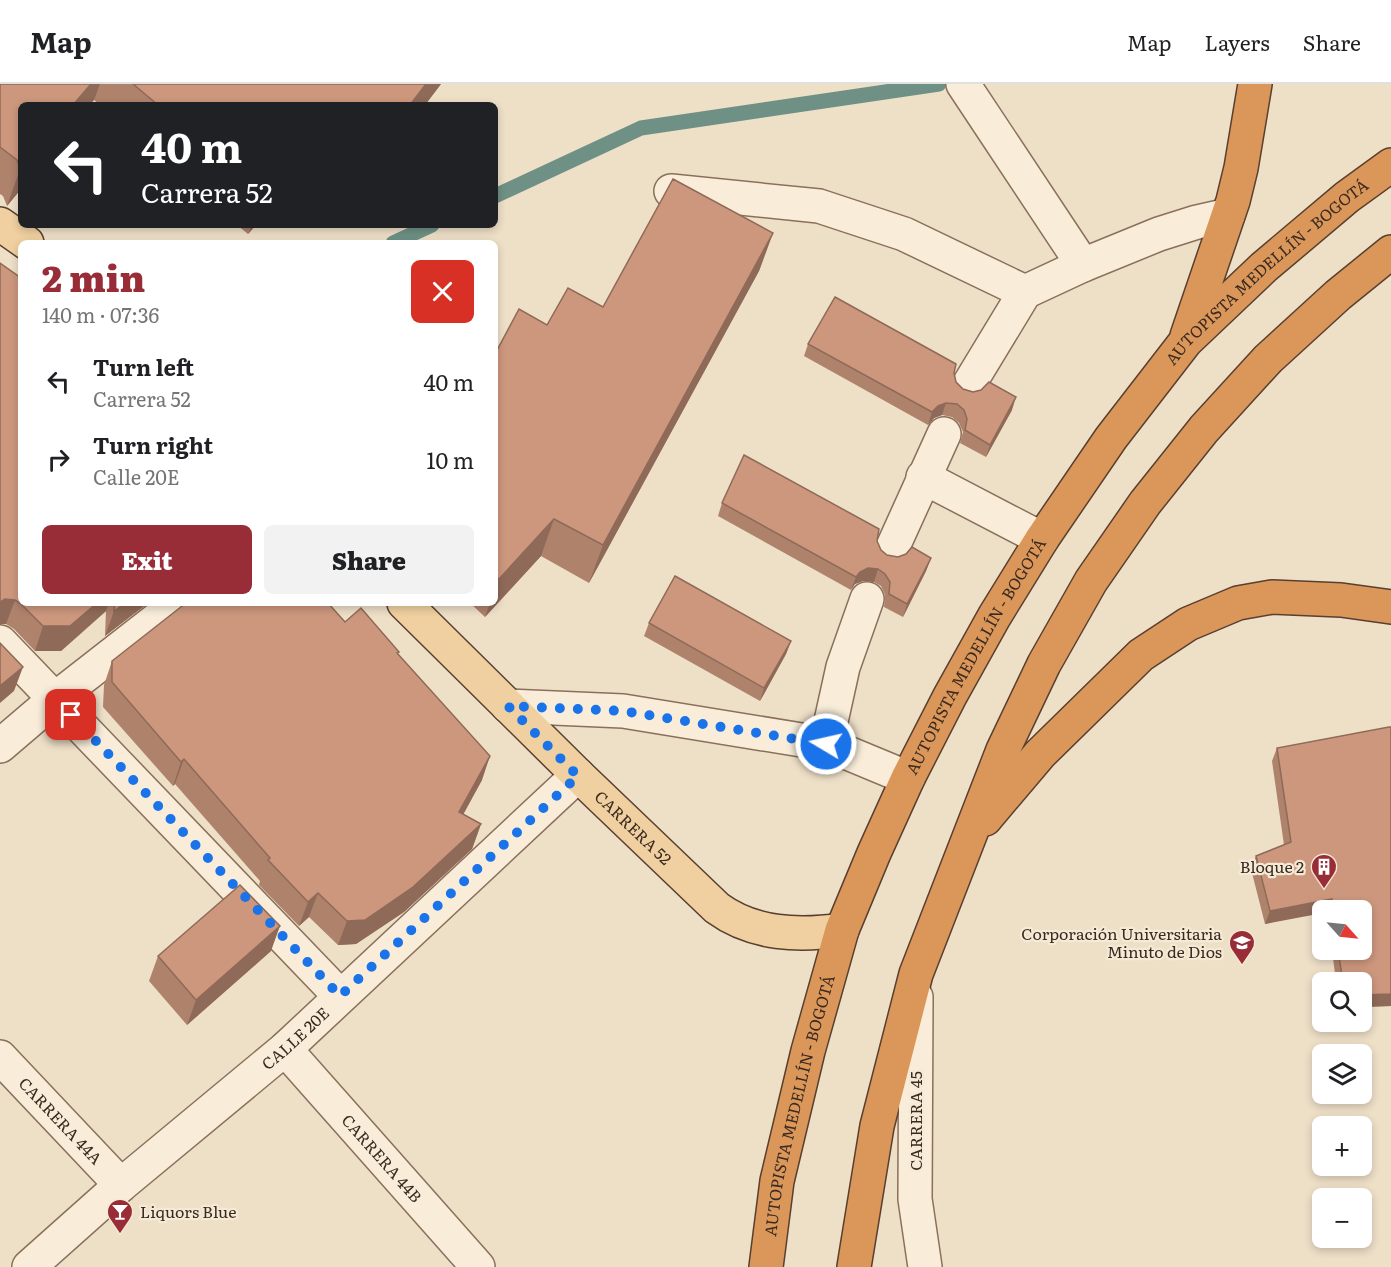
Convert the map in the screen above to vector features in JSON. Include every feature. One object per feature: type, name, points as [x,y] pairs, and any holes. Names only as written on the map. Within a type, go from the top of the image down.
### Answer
[{"type":"highway","points":[[1186,341],[1228,215],[1241,168],[1255,84]]},
{"type":"highway","name":"AUTOPISTA MEDELLÍN - BOGOTÁ","points":[[766,1267],[777,1181],[808,1051],[843,930],[908,778],[994,617],[1042,539],[1111,438],[1186,341],[1264,267],[1347,197],[1391,165]]},
{"type":"highway","points":[[854,1267],[877,1126],[916,974],[1003,750],[1044,664],[1091,581],[1145,503],[1204,429],[1268,359],[1338,294],[1391,252]]},
{"type":"highway","points":[[969,838],[1048,746],[1141,655],[1188,624],[1238,603],[1272,597],[1341,600],[1391,607]]},
{"type":"main road","points":[[0,224],[23,240]]},
{"type":"main road","name":"CARRERA 52","points":[[408,606],[578,776],[730,918],[769,931],[808,934],[843,930]]},
{"type":"street","points":[[963,84],[1083,265]]},
{"type":"street","points":[[671,191],[819,206],[904,234],[1025,292]]},
{"type":"street","points":[[968,386],[1025,292],[1159,234],[1228,215]]},
{"type":"street","points":[[891,550],[944,434]]},
{"type":"street","points":[[923,477],[1042,539]]},
{"type":"street","points":[[826,744],[843,667],[867,599]]},
{"type":"street","points":[[0,746],[174,606]]},
{"type":"street","points":[[0,642],[340,996]]},
{"type":"street","points":[[508,706],[623,711],[826,744],[908,778]]},
{"type":"street","name":"CALLE 20E","points":[[29,1267],[122,1185],[285,1049],[578,776]]},
{"type":"street","name":"CARRERA 45","points":[[916,974],[915,1199],[925,1267]]},
{"type":"street","name":"CARRERA 44B","points":[[285,1049],[478,1267]]},
{"type":"street","name":"CARRERA 44A","points":[[0,1057],[122,1185]]},
{"type":"building","points":[[0,84],[91,84],[76,102],[18,102],[18,163],[0,147]]},
{"type":"building","points":[[133,84],[426,84],[412,102],[154,102]]},
{"type":"building","points":[[673,179],[773,233],[603,545],[554,519],[499,579],[498,348],[519,309],[547,325],[568,288],[603,307]]},
{"type":"building","points":[[0,263],[18,276],[18,602],[5,599],[0,602]]},
{"type":"building","points":[[835,297],[956,364],[954,373],[956,382],[963,389],[973,392],[981,390],[989,382],[1016,397],[990,445],[965,430],[967,419],[964,410],[957,404],[946,403],[938,406],[932,412],[808,344]]},
{"type":"building","points":[[744,455],[879,529],[877,541],[881,550],[887,555],[898,557],[906,554],[912,547],[931,558],[907,604],[889,594],[890,582],[878,569],[868,568],[856,577],[722,503]]},
{"type":"building","points":[[675,576],[791,641],[764,688],[649,623]]},
{"type":"building","points":[[23,606],[93,606],[70,626],[43,626]]},
{"type":"building","points":[[182,606],[331,606],[345,622],[361,608],[399,652],[397,653],[490,756],[459,812],[481,824],[413,887],[365,920],[347,921],[318,893],[308,902],[268,860],[270,858],[184,759],[181,762],[112,682],[112,661]]},
{"type":"building","points":[[0,643],[23,667],[0,686]]},
{"type":"building","name":"Bloque 2","points":[[1391,727],[1391,994],[1372,995],[1372,972],[1341,972],[1340,960],[1372,960],[1372,900],[1312,900],[1312,903],[1270,911],[1256,856],[1291,842],[1277,748]]},
{"type":"building","points":[[240,885],[280,926],[196,1000],[158,956]]},
{"type":"waterway","points":[[498,195],[641,128],[939,84]]},
{"type":"waterway","points":[[400,240],[426,228]]},
{"type":"place","name":"Bloque 2","points":[[1324,890]]},
{"type":"place","name":"Corporación Universitaria Minuto de Dios","points":[[1242,966]]},
{"type":"place","name":"Liquors Blue","points":[[120,1235]]},
{"type":"route","points":[[71,715],[340,996],[578,776],[508,706],[623,711],[826,744]]}]
